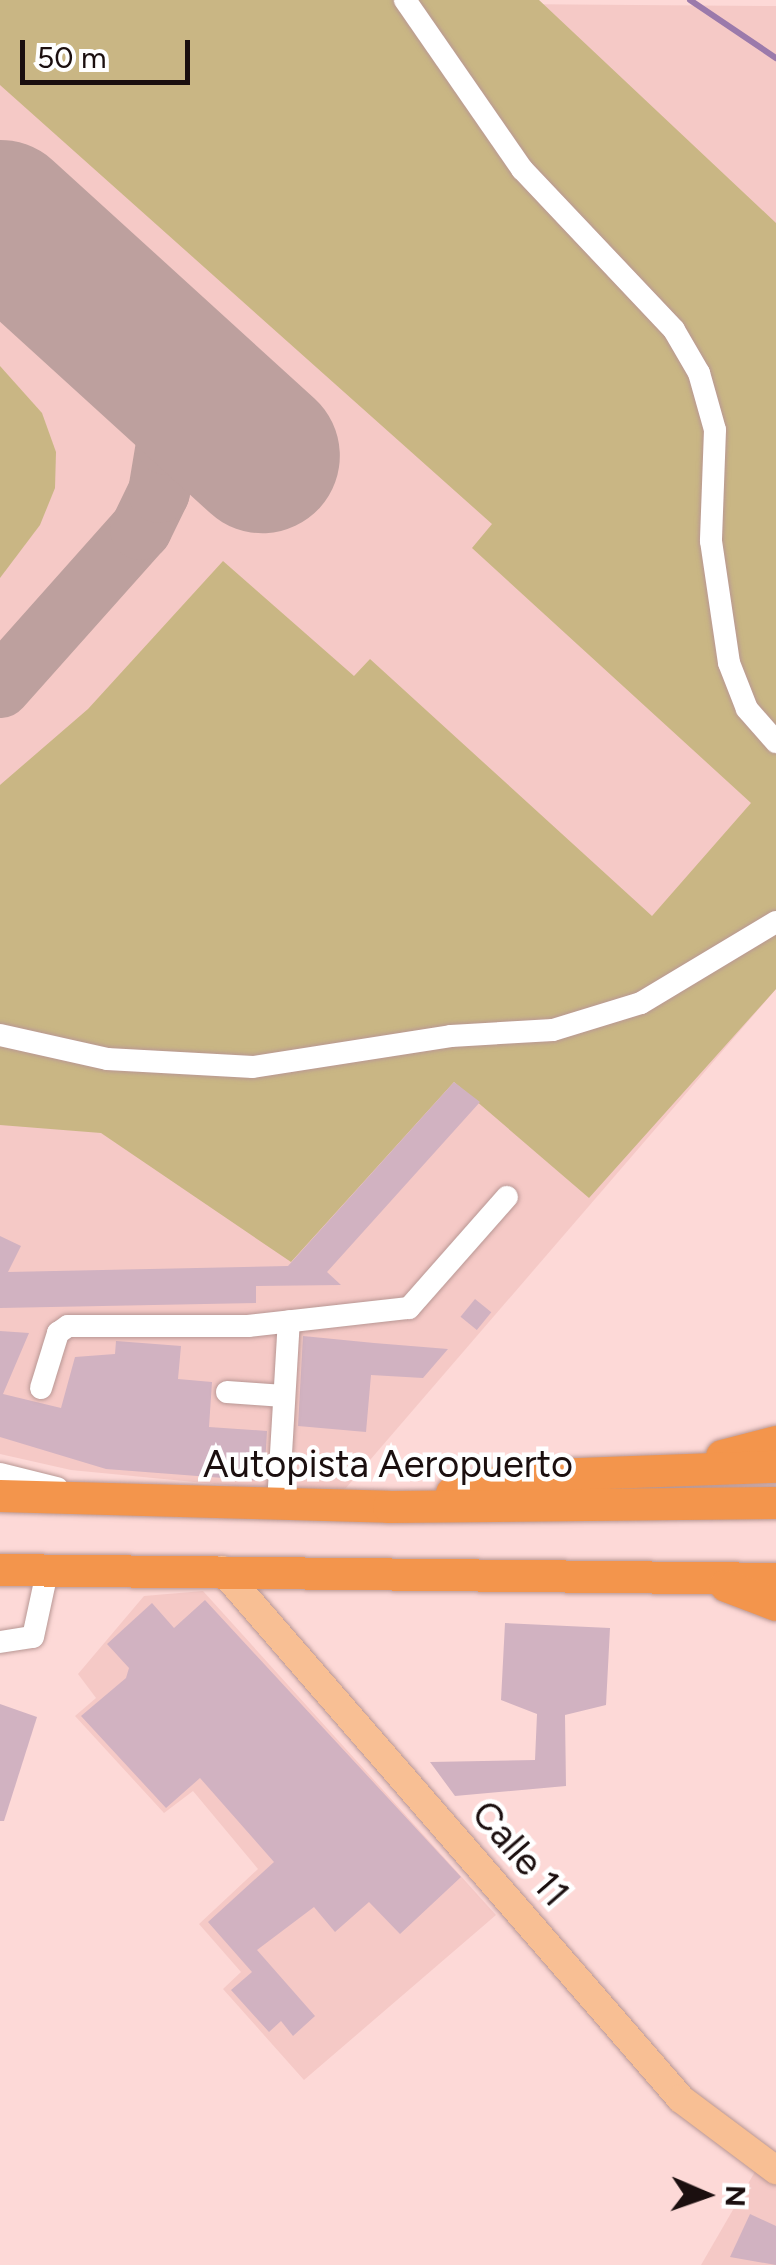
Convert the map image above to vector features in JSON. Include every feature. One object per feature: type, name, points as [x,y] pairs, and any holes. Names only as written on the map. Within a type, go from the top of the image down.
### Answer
[{"type":"highway","points":[[670,1468],[776,1442]]},
{"type":"highway","points":[[390,1507],[525,1476],[776,1467]]},
{"type":"highway","name":"Autopista Aeropuerto","points":[[0,1496],[124,1504],[390,1507],[776,1503]]},
{"type":"highway","points":[[0,1570],[776,1579]]},
{"type":"highway","points":[[708,1579],[776,1605]]},
{"type":"main road","name":"Calle 11","points":[[222,1570],[681,2099],[776,2170]]},
{"type":"street","points":[[404,0],[522,169],[674,330],[699,373],[715,430],[711,540],[729,663],[747,709],[776,742]]},
{"type":"street","points":[[0,1035],[107,1059],[254,1067],[450,1036],[552,1030],[641,1003],[776,922]]},
{"type":"street","points":[[41,1388],[58,1333],[68,1326],[289,1320],[409,1308],[507,1197]]},
{"type":"street","points":[[278,1504],[289,1320]]},
{"type":"street","points":[[227,1392],[284,1396]]},
{"type":"street","points":[[0,1474],[124,1504]]},
{"type":"street","points":[[0,1642],[33,1637],[47,1572]]},
{"type":"shaded area","points":[[0,0],[776,6],[776,989],[339,1496],[71,1470],[0,1454]]},
{"type":"shaded area","points":[[0,0],[539,0],[776,223],[776,989],[589,1198],[454,1082],[291,1262],[101,1133],[0,1125],[0,785],[88,709],[223,561],[354,676],[370,659],[652,916],[751,803],[472,548],[492,524],[0,85]]},
{"type":"shaded area","points":[[0,366],[42,413],[56,452],[55,488],[40,525],[0,578]]},
{"type":"shaded area","points":[[203,1591],[496,1915],[304,2080],[223,1989],[241,1972],[199,1924],[258,1869],[193,1791],[164,1813],[75,1716],[96,1698],[78,1674],[144,1596]]},
{"type":"shaded area","points":[[756,2170],[776,2182],[776,2265],[701,2265]]},
{"type":"building","points":[[454,1082],[480,1102],[327,1272],[341,1285],[256,1286],[256,1303],[0,1308],[0,1236],[21,1246],[8,1272],[288,1266]]},
{"type":"building","points":[[475,1299],[491,1312],[477,1330],[461,1317]]},
{"type":"building","points":[[0,1331],[29,1333],[3,1394],[61,1408],[75,1357],[115,1354],[116,1341],[181,1346],[178,1379],[212,1382],[209,1427],[267,1431],[264,1481],[106,1469],[0,1437]]},
{"type":"building","points":[[303,1336],[448,1349],[423,1378],[371,1375],[366,1432],[298,1426]]},
{"type":"building","points":[[205,1600],[461,1877],[400,1934],[369,1902],[335,1932],[314,1907],[257,1950],[315,2016],[293,2036],[281,2021],[269,2032],[231,1990],[252,1972],[208,1922],[274,1862],[200,1778],[166,1808],[81,1716],[126,1678],[129,1668],[107,1644],[152,1603],[174,1628]]},
{"type":"building","points":[[505,1623],[610,1628],[606,1705],[565,1715],[566,1786],[455,1796],[430,1762],[535,1760],[537,1714],[501,1700]]},
{"type":"building","points":[[0,1704],[37,1717],[4,1821],[0,1821]]},
{"type":"building","points":[[750,2214],[776,2226],[776,2265],[730,2257]]},
{"type":"waterway","points":[[690,0],[776,58]]},
{"type":"taxiway","points":[[0,687],[141,529],[159,492],[167,444],[161,400],[144,360],[101,309]]},
{"type":"runway","points":[[0,217],[262,455]]}]
